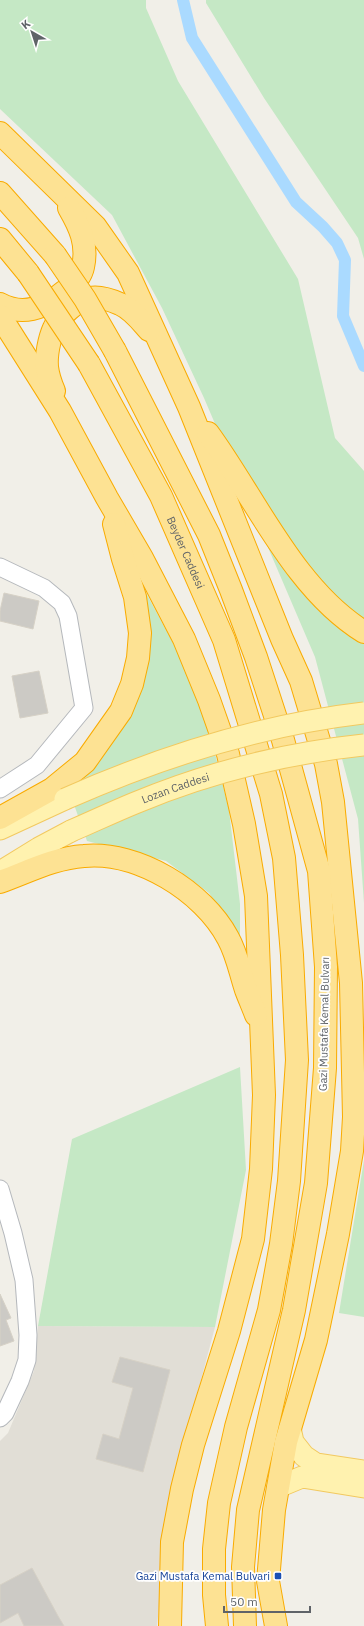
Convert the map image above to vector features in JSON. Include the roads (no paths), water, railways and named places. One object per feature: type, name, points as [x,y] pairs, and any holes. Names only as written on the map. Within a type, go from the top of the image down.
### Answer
[{"type":"highway","points":[[0,133],[59,189],[95,226],[128,273],[189,408],[282,639],[301,681],[326,764],[333,802],[351,983],[354,1117],[352,1151],[338,1234],[316,1340],[286,1442],[274,1510],[268,1581],[276,1626]]},
{"type":"highway","points":[[0,304],[17,310],[36,308],[51,302],[78,278],[83,268],[84,240],[78,223],[59,189]]},
{"type":"highway","name":"Gazi Mustafa Kemal Bulvarı","points":[[0,193],[55,255],[85,299],[116,351],[209,535],[256,657],[283,740],[318,871],[326,967],[325,1068],[316,1183],[294,1310],[248,1510],[243,1567],[245,1626]]},
{"type":"highway","name":"Beyder Caddesi","points":[[0,239],[28,273],[89,364],[161,496],[224,640],[272,794],[284,858],[292,955],[297,1060],[289,1182],[281,1244],[269,1310],[236,1427],[219,1503],[214,1549],[214,1595],[217,1626]]},
{"type":"highway","points":[[60,411],[47,367],[49,346],[54,328],[58,321],[74,306],[89,298],[101,298],[121,304],[140,320],[161,345]]},
{"type":"highway","points":[[0,316],[60,411],[107,498],[142,558],[184,639],[209,700],[228,754],[244,824],[256,896],[264,1095],[262,1169],[253,1239],[229,1330],[193,1445],[182,1489],[172,1542],[170,1626]]},
{"type":"highway","points":[[189,408],[226,457],[279,542],[312,585],[334,609],[364,632]]},
{"type":"highway","points":[[0,818],[52,789],[85,762],[121,711],[132,684],[138,658],[140,633],[135,597],[123,559],[107,498]]},
{"type":"highway","points":[[0,882],[43,864],[85,856],[118,858],[146,867],[175,882],[200,901],[228,938],[262,1029]]},
{"type":"highway","points":[[354,1117],[364,1087]]},
{"type":"main road","points":[[0,829],[111,778],[160,760],[238,737],[299,723],[364,713]]},
{"type":"main road","name":"Lozan Caddesi","points":[[0,872],[39,848],[71,831],[136,802],[195,781],[306,752],[364,745]]},
{"type":"main road","points":[[290,1428],[293,1442],[304,1456],[316,1464],[364,1471]]},
{"type":"main road","points":[[278,1487],[302,1477],[364,1487]]},
{"type":"street","points":[[0,567],[44,588],[62,603],[68,616],[84,708],[37,765],[0,788]]},
{"type":"street","points":[[0,1188],[7,1236],[24,1280],[28,1335],[27,1360],[20,1381],[5,1412],[0,1418]]},
{"type":"waterway","points":[[183,0],[192,38],[296,202],[323,227],[337,243],[345,260],[343,316],[364,366]]},
{"type":"place","name":"Gazi Mustafa Kemal Bulvari","points":[[278,1576]]}]
